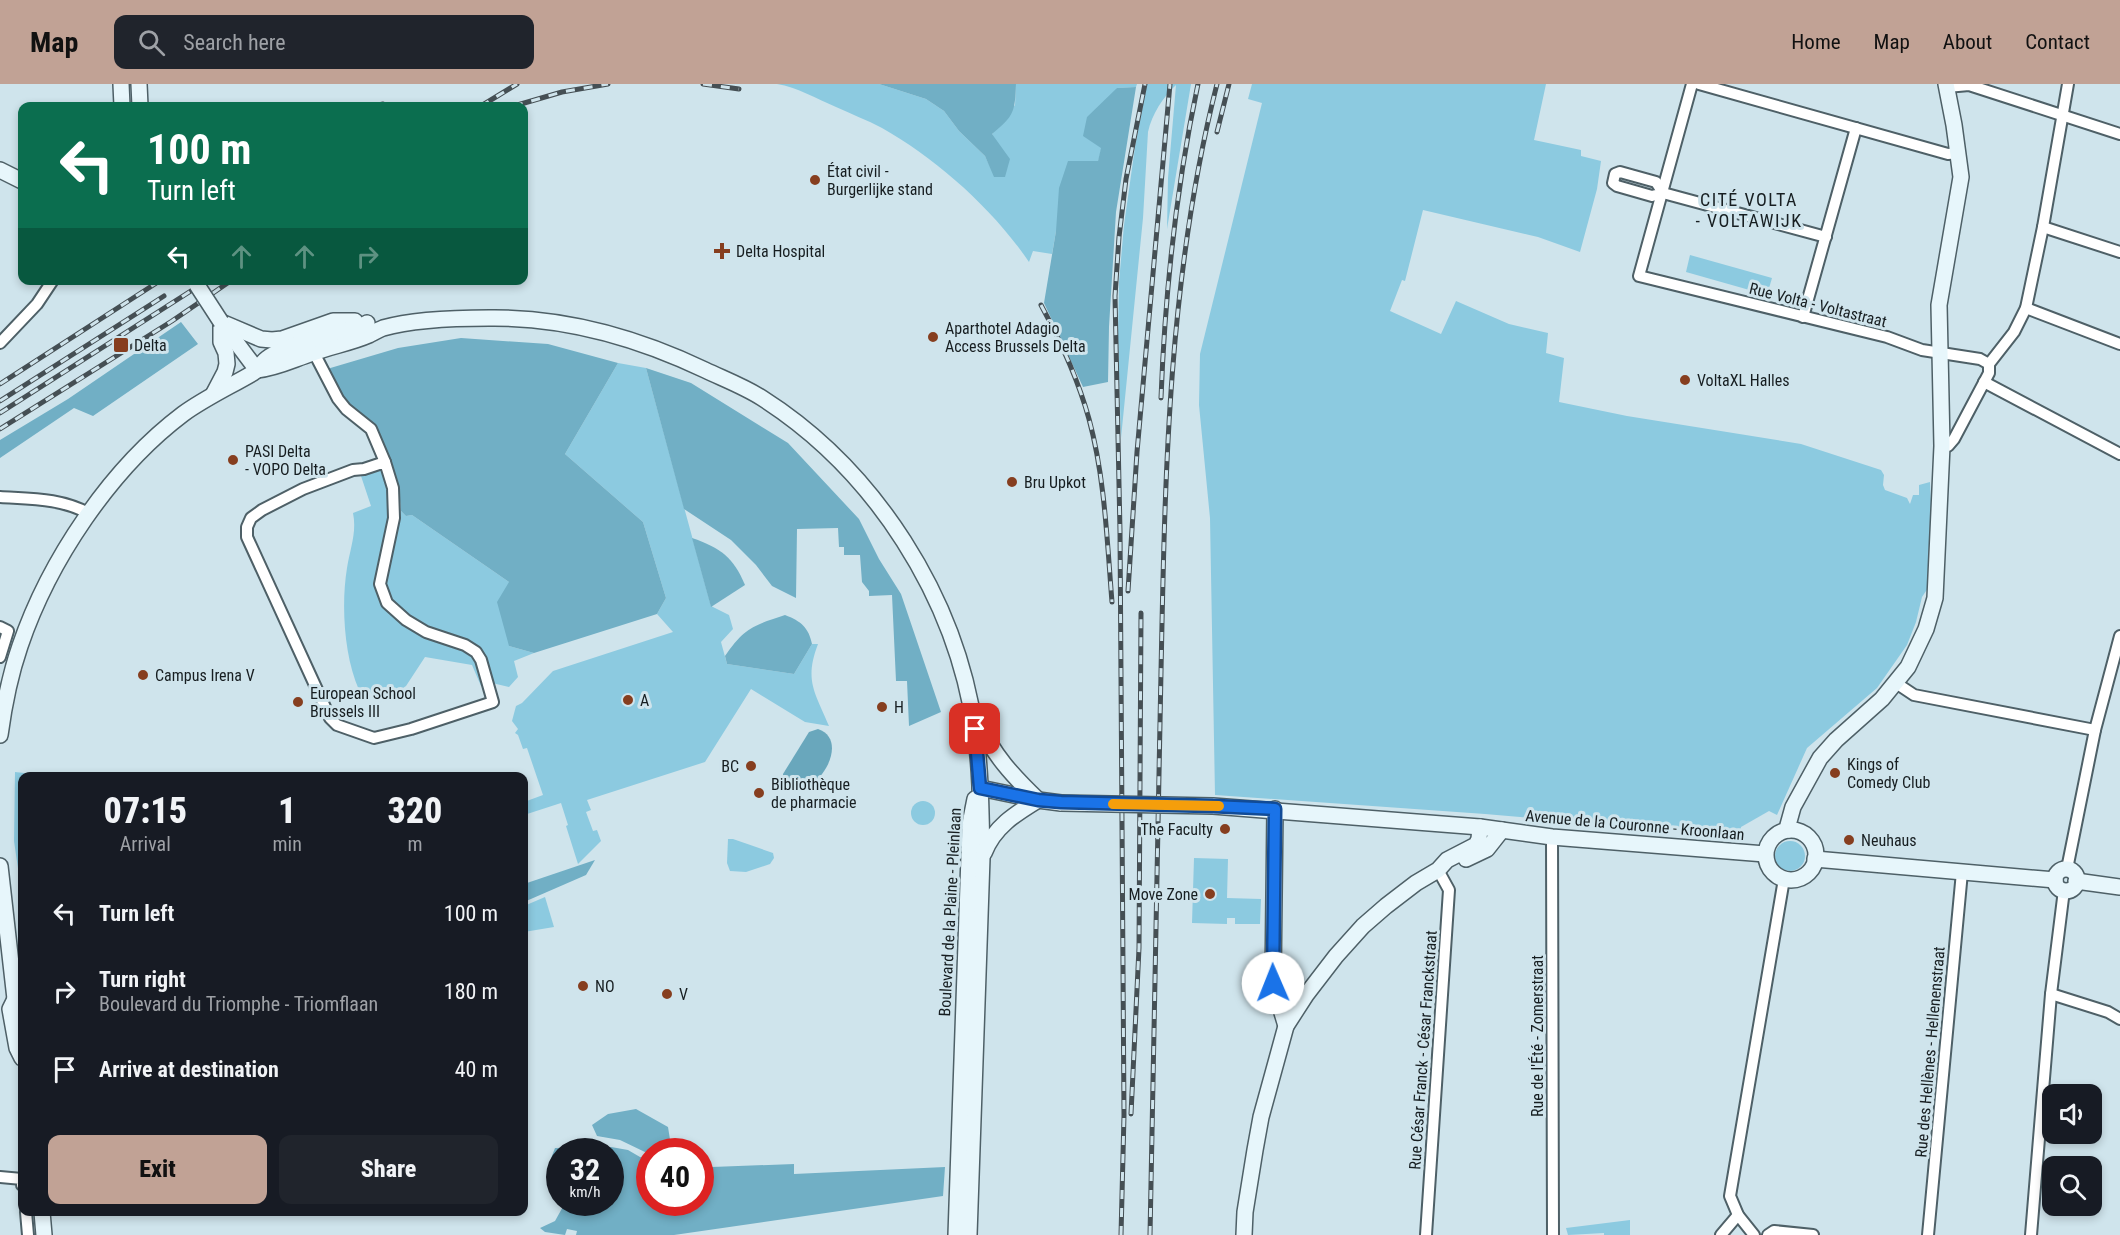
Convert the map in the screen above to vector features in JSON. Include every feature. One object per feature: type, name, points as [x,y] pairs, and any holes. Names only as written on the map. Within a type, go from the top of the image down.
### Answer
[{"type":"street","points":[[121,84],[123,102]]},
{"type":"street","points":[[139,84],[140,102]]},
{"type":"street","points":[[1692,84],[1662,193],[1826,237]]},
{"type":"street","points":[[1699,84],[1948,154],[1959,153]]},
{"type":"street","points":[[1942,446],[1948,446],[1954,440],[1989,373],[1989,364],[2014,332],[2026,308],[2068,84]]},
{"type":"street","points":[[1754,1235],[1738,1215],[1730,1196],[1784,879],[1802,878],[1811,870],[1815,859],[1814,846],[1807,836],[1789,830],[1793,807],[1820,758],[1896,683],[1918,649],[1935,598],[1942,446],[1939,305],[1961,177],[1948,85],[1969,85],[2120,134]]},
{"type":"street","points":[[1803,317],[1856,128]]},
{"type":"street","points":[[0,170],[18,179]]},
{"type":"street","name":"Rue Volta - Voltastraat","points":[[1662,193],[1639,276],[1887,337],[1922,350],[1980,359],[1989,364]]},
{"type":"street","points":[[2043,227],[2120,252]]},
{"type":"street","points":[[0,343],[37,304],[50,285]]},
{"type":"street","points":[[197,285],[221,322],[257,370]]},
{"type":"street","points":[[2026,308],[2120,344]]},
{"type":"street","points":[[0,735],[8,688],[20,646],[35,609],[69,545],[120,476],[153,440],[182,415],[212,394],[257,370],[267,357],[311,347],[340,331],[374,326],[492,318],[545,321],[587,329],[661,351],[760,397],[800,425],[840,460],[874,498],[896,529],[911,553],[942,615],[970,702],[975,729],[980,788],[1038,800],[1061,802],[1275,809],[1480,827]]},
{"type":"street","points":[[221,322],[261,339],[279,339],[333,321],[355,321],[374,326]]},
{"type":"street","points":[[212,394],[225,372],[226,364],[226,353],[221,342],[221,322]]},
{"type":"street","points":[[311,347],[338,399],[346,409],[371,429],[385,462],[393,488],[394,518],[380,584],[387,603],[406,620],[426,632],[465,645],[477,652],[493,702],[411,729],[374,738],[337,725],[330,718],[247,537],[247,527],[250,518],[303,489],[353,470],[385,462]]},
{"type":"street","points":[[1984,382],[2120,454]]},
{"type":"street","points":[[0,497],[62,502],[90,514]]},
{"type":"street","points":[[0,657],[4,629]]},
{"type":"street","points":[[2031,1235],[2051,994],[2066,880],[2095,730],[2120,636]]},
{"type":"street","points":[[1896,683],[1914,695],[2095,730]]},
{"type":"street","points":[[970,702],[993,750],[1011,773],[1038,800]]},
{"type":"street","name":"Boulevard de la Plaine - Pleinlaan","points":[[956,1235],[967,1104],[982,858],[980,788]]},
{"type":"street","name":"Boulevard de la Plaine - Pleinlaan","points":[[969,1235],[967,1104],[970,824],[973,803],[980,788]]},
{"type":"street","points":[[982,858],[994,834],[1007,819],[1038,800]]},
{"type":"street","points":[[1275,809],[1273,983],[1286,1026]]},
{"type":"street","name":"Avenue de la Couronne - Kroonlaan","points":[[1244,1235],[1245,1212],[1257,1138],[1286,1026],[1336,956],[1363,926],[1407,889],[1438,870],[1447,860],[1476,844],[1480,827],[1552,837],[1766,854]]},
{"type":"street","name":"Avenue de la Couronne - Kroonlaan","points":[[1438,870],[1453,866],[1487,849],[1502,830]]},
{"type":"street","name":"Avenue de la Couronne - Kroonlaan","points":[[1784,879],[1778,877],[1768,867],[1766,854],[1767,846],[1773,837],[1789,830]]},
{"type":"street","name":"Rue de l'Été - Zomerstraat","points":[[1552,837],[1553,1235]]},
{"type":"street","points":[[1815,859],[2066,880],[2120,887]]},
{"type":"street","points":[[0,866],[15,999],[18,1003]]},
{"type":"street","name":"Rue César Franck - César Franckstraat","points":[[1426,1235],[1449,890],[1438,870]]},
{"type":"street","name":"Rue des Hellènes - Hellenenstraat","points":[[1928,1235],[1962,872]]},
{"type":"street","points":[[2051,994],[2109,1012],[2120,1019]]},
{"type":"street","points":[[15,999],[10,1009],[18,1050]]},
{"type":"street","points":[[0,1177],[18,1179]]},
{"type":"street","points":[[1721,1235],[1738,1215]]},
{"type":"street","points":[[26,1216],[28,1235]]},
{"type":"street","points":[[42,1216],[44,1235]]},
{"type":"street","points":[[1768,1235],[1774,1231],[1813,1235]]},
{"type":"shaded area","points":[[777,84],[879,84],[926,99],[944,111],[959,131],[985,156],[995,177],[1005,177],[992,134],[1015,105],[1016,84],[1137,84],[1136,87],[1117,88],[1098,162],[1056,231],[1052,254],[1033,251],[1029,262],[1015,242],[981,204],[943,170],[903,140],[876,125],[799,90]]},
{"type":"shaded area","points":[[879,84],[1016,84],[1012,113],[1005,123],[992,134],[1010,159],[1005,177],[994,177],[985,156],[959,131],[944,111],[926,99]]},
{"type":"shaded area","points":[[1147,84],[1191,84],[1167,229],[1168,178],[1176,85],[1159,106],[1148,132],[1143,218],[1121,438],[1119,282],[1135,147]]},
{"type":"shaded area","points":[[1252,84],[1546,84],[1534,140],[1581,150],[1581,156],[1601,161],[1597,189],[1580,252],[1538,237],[1423,210],[1405,281],[1402,280],[1390,311],[1441,334],[1456,301],[1509,324],[1548,333],[1546,353],[1564,358],[1559,402],[1627,416],[1801,444],[1881,470],[1884,475],[1885,490],[1907,498],[1910,504],[1913,495],[1919,495],[1919,485],[1930,482],[1932,526],[1928,588],[1922,597],[1907,645],[1877,688],[1807,748],[1777,815],[1769,811],[1741,827],[1740,836],[1485,814],[1215,795],[1210,518],[1199,405],[1200,354],[1262,103],[1248,99]]},
{"type":"shaded area","points":[[1136,87],[1116,212],[1108,382],[1083,387],[1044,303],[1056,231],[1059,188],[1068,161],[1098,161],[1101,148],[1083,136],[1087,117],[1117,88]]},
{"type":"shaded area","points":[[1690,255],[1772,278],[1767,295],[1686,272]]},
{"type":"shaded area","points":[[181,322],[198,344],[93,416],[74,408],[0,458],[0,440],[68,399]]},
{"type":"shaded area","points":[[461,338],[548,344],[618,363],[565,454],[643,522],[666,598],[657,614],[534,653],[509,646],[497,602],[509,582],[412,515],[406,516],[401,511],[399,490],[392,469],[342,396],[327,369],[398,348]]},
{"type":"shaded area","points":[[618,363],[646,368],[711,606],[729,615],[733,629],[721,642],[727,664],[794,674],[812,644],[818,644],[812,668],[813,686],[829,726],[805,722],[751,689],[705,762],[587,800],[591,810],[586,812],[593,831],[597,830],[601,841],[578,864],[561,803],[528,814],[528,801],[543,795],[527,748],[523,749],[515,733],[518,729],[512,721],[516,706],[522,703],[553,671],[673,632],[657,614],[666,598],[643,522],[565,454]]},
{"type":"shaded area","points":[[646,368],[691,383],[788,443],[859,519],[879,559],[901,594],[941,712],[909,726],[907,681],[896,681],[892,595],[869,596],[869,591],[862,582],[860,555],[844,555],[844,547],[839,547],[838,528],[797,529],[796,598],[772,586],[756,565],[731,540],[684,509]]},
{"type":"shaded area","points":[[392,469],[399,490],[401,511],[406,516],[412,515],[509,582],[509,646],[534,653],[514,661],[518,677],[509,687],[492,683],[481,686],[472,665],[425,657],[406,686],[394,694],[371,694],[365,689],[359,690],[347,646],[344,614],[345,582],[354,534],[353,513],[371,506],[360,473]]},
{"type":"shaded area","points":[[692,538],[711,546],[731,560],[745,585],[711,607]]},
{"type":"shaded area","points":[[785,615],[803,626],[812,644],[794,674],[727,664],[725,656],[744,633],[757,625]]},
{"type":"shaded area","points":[[818,729],[828,736],[832,747],[830,759],[824,772],[815,782],[804,788],[793,789],[783,782],[783,774],[809,732]]},
{"type":"shaded area","points":[[15,772],[18,772],[18,868],[14,841]]},
{"type":"shaded area","points":[[923,801],[932,804],[935,813],[932,822],[923,825],[914,822],[911,813],[914,804]]},
{"type":"shaded area","points":[[728,839],[773,853],[774,858],[770,864],[746,872],[730,871],[727,863]]},
{"type":"shaded area","points":[[1790,841],[1801,845],[1805,856],[1801,867],[1790,871],[1779,867],[1775,856],[1779,845]]},
{"type":"shaded area","name":"Move Zone","points":[[1194,858],[1228,859],[1227,898],[1261,899],[1260,924],[1235,924],[1235,918],[1227,918],[1227,924],[1192,923]]},
{"type":"shaded area","points":[[595,860],[586,875],[528,900],[528,883]]},
{"type":"shaded area","points":[[545,897],[554,927],[528,931],[528,904]]},
{"type":"shaded area","points":[[636,1109],[668,1127],[670,1138],[636,1138],[636,1148],[624,1142],[624,1138],[597,1136],[592,1125],[608,1114]]},
{"type":"shaded area","points":[[624,1149],[636,1155],[636,1216],[714,1216],[714,1167],[794,1164],[794,1174],[945,1167],[943,1196],[674,1235],[576,1235],[577,1231],[567,1229],[565,1235],[545,1232],[540,1228],[555,1221],[558,1216],[624,1216]]},
{"type":"shaded area","points":[[1630,1220],[1630,1235],[1604,1235],[1604,1233],[1568,1235],[1566,1228]]},
{"type":"railway","points":[[488,102],[517,84]]},
{"type":"railway","points":[[528,102],[562,92],[608,84]]},
{"type":"railway","points":[[703,84],[739,89]]},
{"type":"railway","points":[[1121,1235],[1124,1115],[1120,531],[1115,296],[1126,179],[1145,84]]},
{"type":"railway","points":[[1128,591],[1137,452],[1170,84]]},
{"type":"railway","points":[[1161,398],[1165,319],[1173,240],[1198,84]]},
{"type":"railway","points":[[1150,1235],[1163,598],[1172,376],[1188,229],[1217,84]]},
{"type":"railway","points":[[1217,132],[1229,84]]},
{"type":"railway","points":[[0,384],[153,285]]},
{"type":"railway","points":[[0,413],[200,285]]},
{"type":"railway","points":[[0,429],[172,321],[225,285]]},
{"type":"railway","points":[[0,401],[164,296]]},
{"type":"railway","points":[[1041,305],[1074,375],[1089,419],[1099,464],[1105,510],[1112,602]]},
{"type":"railway","points":[[1131,1114],[1139,948],[1141,613]]},
{"type":"slow traffic","points":[[1113,804],[1219,806]]},
{"type":"place","name":"État civil - Burgerlijke stand","points":[[815,180]]},
{"type":"place","name":"Delta Hospital","points":[[722,251]]},
{"type":"place","name":"Aparthotel Adagio Access Brussels Delta","points":[[933,337]]},
{"type":"place","name":"Delta","points":[[121,345]]},
{"type":"place","name":"VoltaXL Halles","points":[[1685,380]]},
{"type":"place","name":"PASI Delta - VOPO Delta","points":[[233,460]]},
{"type":"place","name":"Bru Upkot","points":[[1012,482]]},
{"type":"place","name":"Campus Irena V","points":[[143,675]]},
{"type":"place","name":"A","points":[[628,700]]},
{"type":"place","name":"European School Brussels III","points":[[298,702]]},
{"type":"place","name":"H","points":[[882,707]]},
{"type":"place","name":"BC","points":[[751,766]]},
{"type":"place","name":"Kings of Comedy Club","points":[[1835,773]]},
{"type":"place","name":"Bibliothèque de pharmacie","points":[[759,793]]},
{"type":"place","name":"The Faculty","points":[[1225,829]]},
{"type":"place","name":"Neuhaus","points":[[1849,840]]},
{"type":"place","name":"Move Zone","points":[[1210,894]]},
{"type":"place","name":"NO","points":[[583,986]]},
{"type":"place","name":"V","points":[[667,994]]},
{"type":"district","name":"CITÉ VOLTA - VOLTAWIJK","points":[[1749,209]]},
{"type":"route","points":[[975,729],[980,788],[1038,800],[1061,802],[1275,809],[1273,983]]}]
